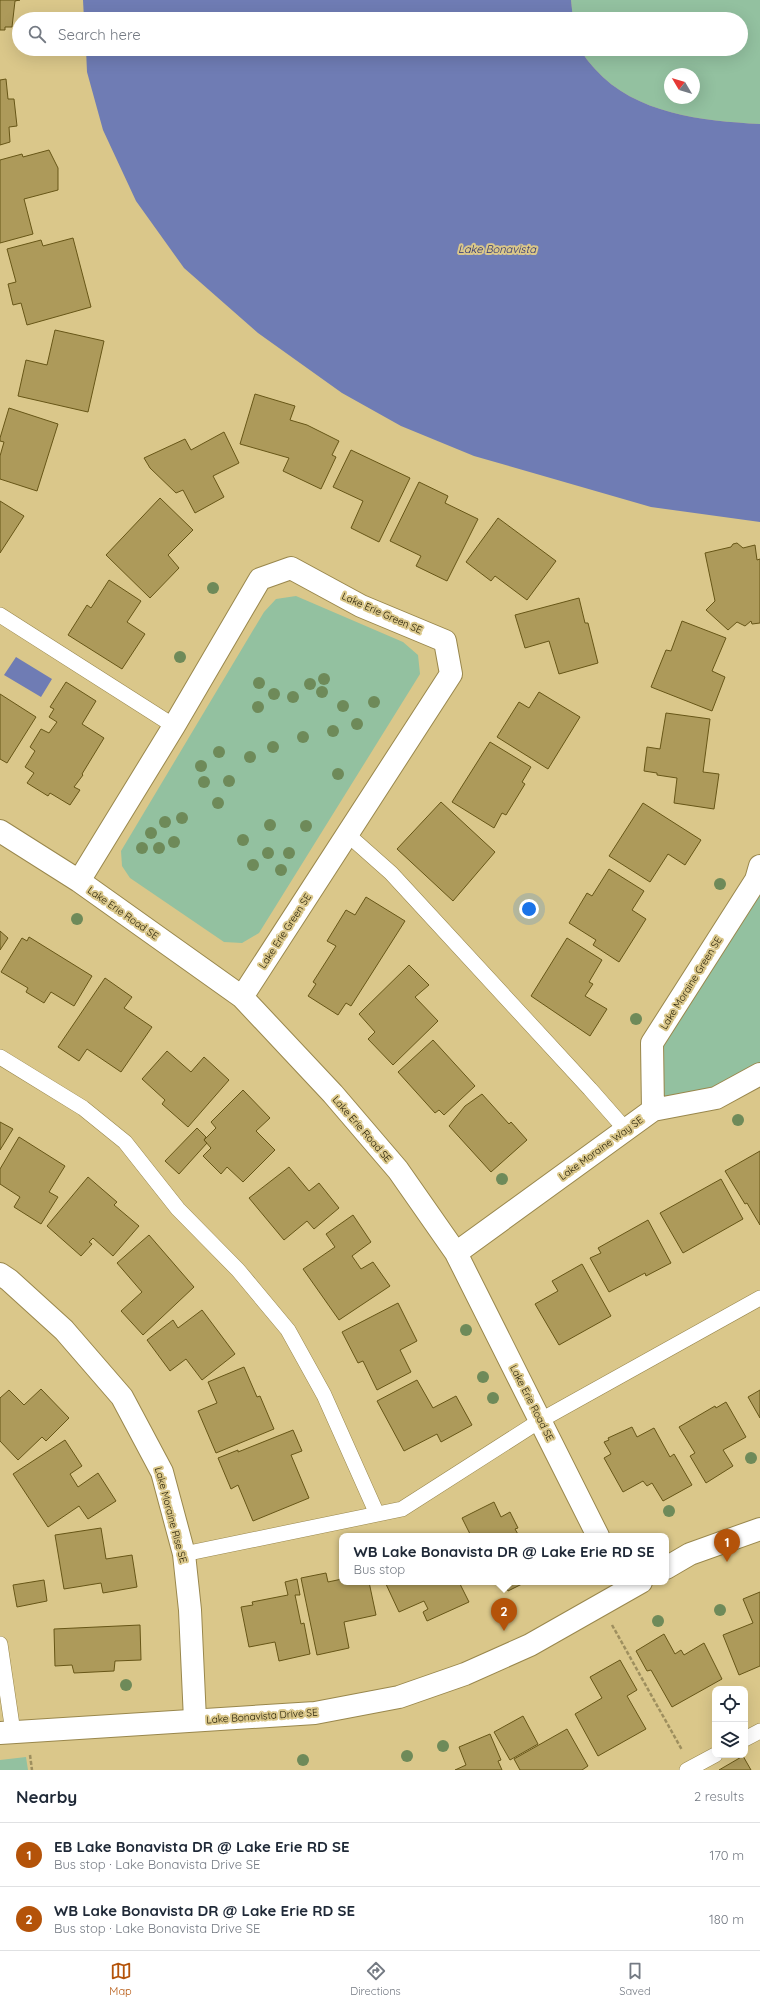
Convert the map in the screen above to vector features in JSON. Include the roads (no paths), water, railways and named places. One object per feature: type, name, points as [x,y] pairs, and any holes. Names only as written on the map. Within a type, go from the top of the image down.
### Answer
[{"type":"street","name":"Lake Erie Green SE","points":[[79,881],[174,726],[260,579],[291,568],[361,606],[445,641],[451,674],[242,997]]},
{"type":"street","name":"Lake Erie Road SE","points":[[0,831],[79,881],[242,997],[332,1094],[398,1170],[456,1253],[597,1533]]},
{"type":"street","name":"Lake Moraine Green SE","points":[[653,1110],[652,1043],[756,880],[760,866]]},
{"type":"street","name":"Lake Moraine Way SE","points":[[456,1253],[653,1110],[716,1098],[760,1074]]},
{"type":"street","name":"Lake Moraine Rise SE","points":[[0,1274],[9,1280],[64,1330],[122,1397],[162,1472],[184,1554],[190,1610],[195,1720]]},
{"type":"street","points":[[669,1566],[690,1554],[760,1529]]},
{"type":"street","name":"Lake Bonavista Drive SE","points":[[7,1732],[316,1713],[399,1697],[465,1674],[530,1645],[600,1606],[629,1585]]},
{"type":"lane","points":[[0,615],[174,726]]},
{"type":"lane","points":[[347,834],[391,874],[590,1089],[626,1130]]},
{"type":"lane","points":[[0,1057],[83,1108],[126,1142],[178,1208],[243,1276],[288,1330],[324,1395],[377,1514]]},
{"type":"lane","points":[[184,1554],[402,1509],[541,1420],[760,1298]]},
{"type":"lane","points":[[0,1644],[7,1732]]},
{"type":"lane","points":[[748,1737],[760,1731]]},
{"type":"lane","points":[[691,1769],[712,1757]]},
{"type":"water","points":[[83,0],[571,0],[572,12],[84,12]]},
{"type":"water","name":"Lake Bonavista","points":[[86,56],[584,56],[595,69],[611,84],[630,96],[650,105],[693,117],[738,123],[760,124],[760,522],[651,507],[474,456],[401,426],[342,393],[258,333],[184,268],[136,201],[103,130],[87,72]]},
{"type":"water","points":[[16,657],[52,679],[41,697],[4,675]]},
{"type":"place","name":"EB Lake Bonavista DR @ Lake Erie RD SE","points":[[727,1562]]},
{"type":"place","name":"WB Lake Bonavista DR @ Lake Erie RD SE","points":[[504,1631]]}]
